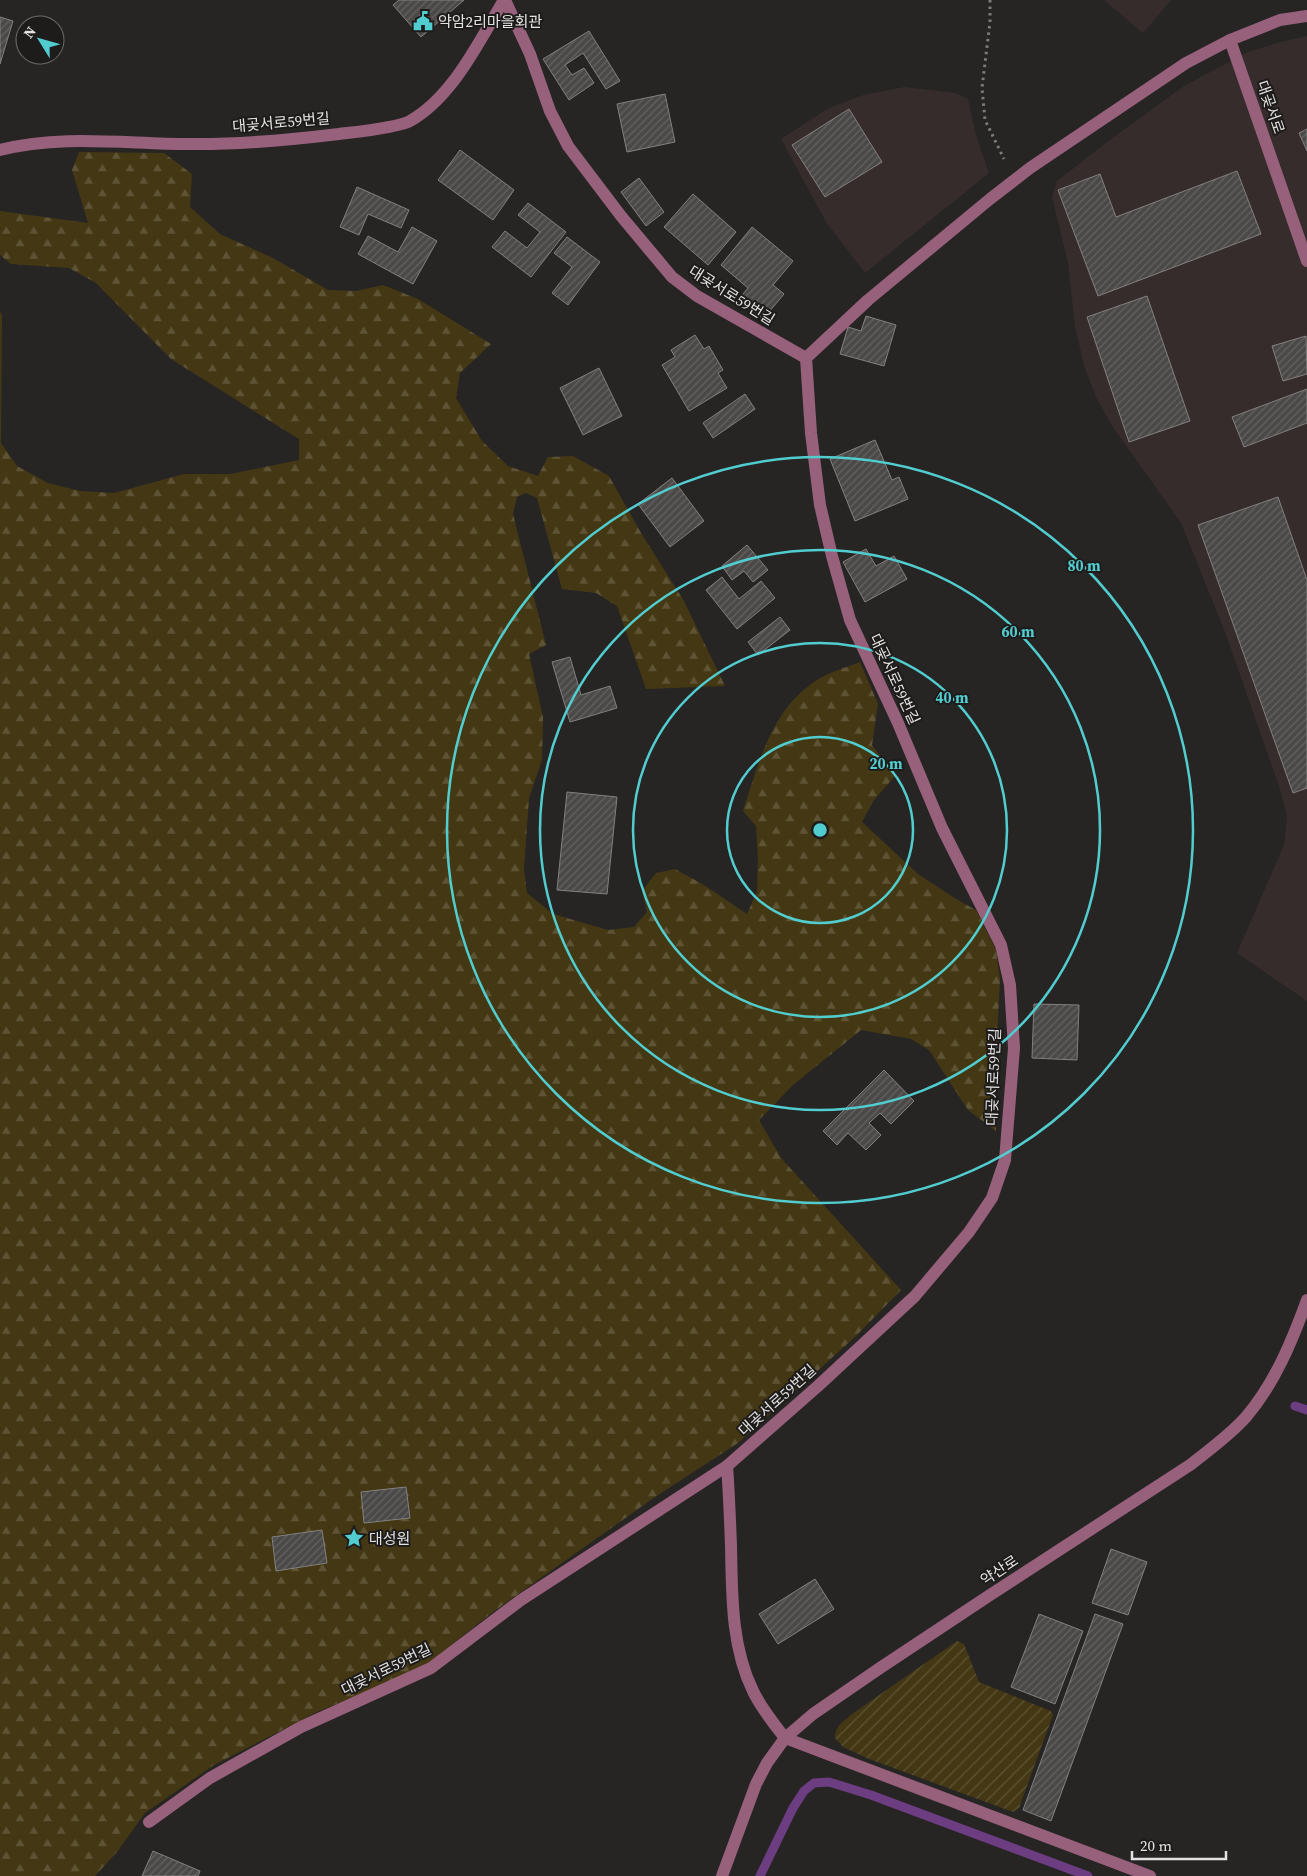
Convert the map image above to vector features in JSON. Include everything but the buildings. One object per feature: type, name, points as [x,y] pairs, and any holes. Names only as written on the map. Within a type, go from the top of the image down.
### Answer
[{"type":"street","name":"대곶서로59번길","points":[[0,150],[55,141],[190,144],[286,140],[382,128],[408,122],[436,102],[466,64],[504,0]]},
{"type":"street","name":"대곶서로59번길","points":[[149,1822],[210,1778],[301,1727],[431,1668],[521,1600],[727,1466],[818,1386],[915,1296],[969,1232],[992,1198],[1005,1160],[1014,1048],[1010,985],[1001,945],[942,828],[898,723],[850,620],[820,504],[811,433],[806,358],[697,296],[672,276],[621,216],[568,146],[550,111],[530,54],[504,0]]},
{"type":"street","points":[[806,358],[868,300],[1015,180],[1186,64],[1230,40],[1280,20],[1307,16]]},
{"type":"street","name":"대곶서로","points":[[1230,40],[1307,261]]},
{"type":"street","name":"약산로","points":[[722,1876],[756,1784],[767,1763],[785,1738],[820,1709],[990,1595],[1190,1465],[1221,1441],[1246,1417],[1264,1393],[1296,1329],[1307,1300]]},
{"type":"street","points":[[727,1466],[732,1594],[735,1630],[741,1660],[753,1692],[785,1738],[1150,1876]]},
{"type":"path","points":[[990,0],[990,22],[982,88],[985,120],[1015,180]]},
{"type":"shaded area","points":[[1104,0],[1171,0],[1143,33]]},
{"type":"shaded area","points":[[1307,36],[1307,1001],[1237,953],[1284,845],[1287,817],[1280,789],[1225,632],[1181,523],[1112,426],[1096,397],[1084,366],[1075,326],[1068,263],[1052,197],[1057,181],[1184,86],[1248,52]]},
{"type":"shaded area","points":[[904,87],[956,93],[968,99],[975,132],[989,173],[865,273],[826,222],[781,139],[827,109],[863,95]]},
{"type":"green space","points":[[79,152],[164,153],[192,174],[190,207],[220,234],[273,258],[328,290],[356,291],[383,285],[418,299],[491,344],[460,373],[456,398],[482,441],[508,466],[538,476],[548,457],[573,456],[609,476],[641,533],[684,601],[725,686],[646,689],[617,606],[596,593],[562,589],[537,498],[526,493],[517,497],[513,514],[546,645],[529,654],[543,717],[542,760],[529,798],[524,869],[527,893],[553,914],[608,930],[634,927],[647,912],[642,891],[656,873],[675,869],[704,885],[747,914],[757,891],[758,859],[756,826],[743,811],[768,740],[787,708],[799,694],[824,676],[860,662],[878,704],[872,745],[895,776],[874,800],[862,822],[918,874],[976,910],[996,950],[1000,979],[995,1079],[996,1131],[968,1110],[929,1050],[911,1039],[861,1030],[793,1085],[759,1120],[781,1158],[901,1290],[856,1336],[738,1443],[655,1497],[493,1612],[427,1664],[317,1712],[214,1765],[145,1813],[117,1852],[95,1876],[0,1876],[0,311],[2,316],[1,443],[17,466],[48,483],[80,491],[114,493],[184,474],[231,474],[299,460],[299,439],[171,359],[96,283],[69,268],[11,264],[0,255],[0,211],[88,223],[72,170]]},
{"type":"green space","points":[[957,1641],[964,1644],[979,1682],[1051,1711],[1053,1715],[1019,1808],[1013,1812],[869,1759],[843,1747],[835,1738],[838,1727],[852,1714]]},
{"type":"waterway","points":[[1295,1406],[1307,1410]]},
{"type":"waterway","points":[[760,1876],[793,1808],[804,1791],[814,1783],[829,1782],[871,1795],[1088,1876]]},
{"type":"place","name":"약암2리마을회관","points":[[423,21]]},
{"type":"place","name":"대성원","points":[[354,1538]]}]
